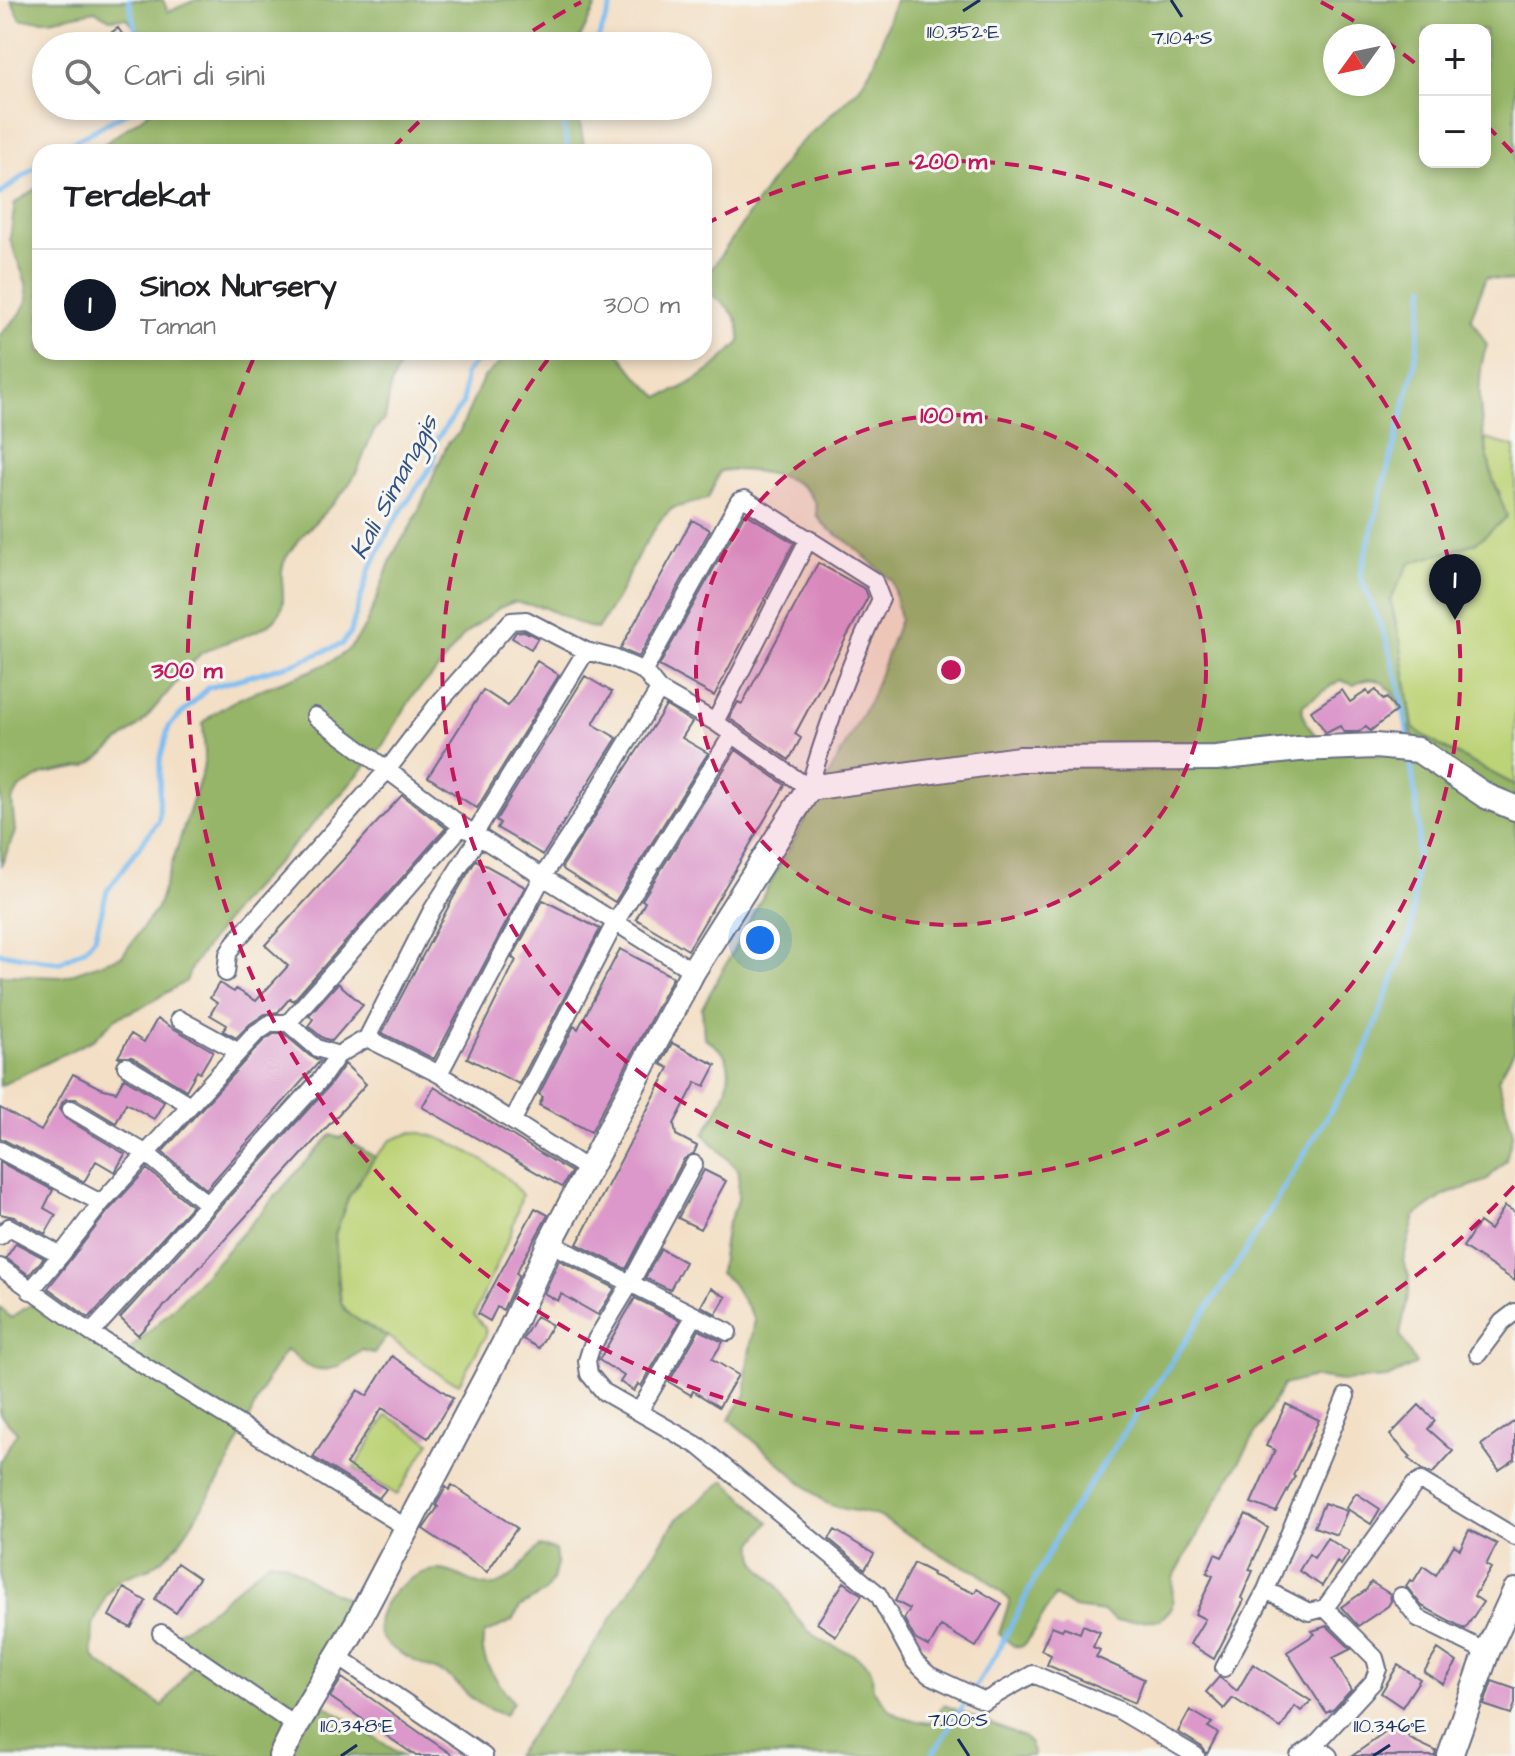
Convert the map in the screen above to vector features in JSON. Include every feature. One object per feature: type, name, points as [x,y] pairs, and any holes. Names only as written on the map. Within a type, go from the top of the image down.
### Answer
[{"type":"street","points":[[281,1756],[507,1338],[550,1243],[693,971],[809,788],[827,726],[851,663],[881,599],[874,581],[745,499],[739,501],[644,671]]},
{"type":"street","points":[[715,722],[809,538]]},
{"type":"street","points":[[226,973],[228,954],[235,942],[388,769],[436,706],[511,621],[526,620],[586,651],[644,671],[659,690],[715,722],[809,788],[1019,759],[1216,758],[1299,749],[1375,746],[1418,750],[1486,796],[1515,808]]},
{"type":"street","points":[[91,1333],[321,1079],[338,1055],[367,1038],[472,832],[586,651]]},
{"type":"street","points":[[439,1074],[543,876],[659,690]]},
{"type":"street","points":[[315,716],[472,832],[693,971]]},
{"type":"street","points":[[513,1120],[616,921],[732,735]]},
{"type":"street","points":[[288,1023],[472,832]]},
{"type":"street","points":[[179,1019],[239,1052]]},
{"type":"street","points":[[30,1291],[101,1203],[256,1033],[271,1023],[288,1023],[317,1048],[338,1055]]},
{"type":"street","points":[[367,1038],[439,1074],[590,1171]]},
{"type":"street","points":[[126,1066],[190,1105]]},
{"type":"street","points":[[71,1109],[147,1154],[207,1204]]},
{"type":"street","points":[[0,1150],[101,1203]]},
{"type":"street","points":[[694,1164],[630,1284],[591,1348],[587,1361],[593,1382],[604,1392],[700,1447],[878,1594],[915,1662],[929,1675],[985,1701],[1033,1674],[1117,1709],[1196,1756]]},
{"type":"street","points":[[3,1228],[38,1240],[61,1255]]},
{"type":"street","points":[[550,1243],[728,1332]]},
{"type":"street","points":[[0,1267],[91,1333],[407,1528]]},
{"type":"street","points":[[1478,1354],[1502,1322],[1515,1312]]},
{"type":"street","points":[[640,1410],[694,1317]]},
{"type":"street","points":[[1224,1668],[1266,1590],[1346,1396]]},
{"type":"street","points":[[1266,1590],[1309,1612],[1325,1608],[1414,1485],[1421,1481],[1515,1537]]},
{"type":"street","points":[[1450,1756],[1487,1652],[1507,1626],[1515,1591]]},
{"type":"street","points":[[1401,1596],[1418,1618],[1487,1652]]},
{"type":"street","points":[[1299,1756],[1315,1745],[1373,1682],[1378,1669],[1375,1658],[1325,1608]]},
{"type":"street","points":[[161,1633],[296,1726]]},
{"type":"street","points":[[337,1656],[484,1756]]},
{"type":"street","points":[[1315,1745],[1329,1756]]},
{"type":"green space","points":[[11,0],[163,0],[168,12],[195,0],[599,0],[583,32],[140,32],[126,18],[110,19],[95,11],[50,20],[21,20]]},
{"type":"green space","points":[[895,0],[1515,0],[1515,282],[1486,277],[1471,318],[1487,345],[1480,375],[1482,427],[1492,475],[1507,517],[1476,543],[1410,563],[1390,600],[1400,640],[1413,728],[1440,746],[1515,785],[1515,1049],[1498,1079],[1513,1132],[1506,1160],[1486,1181],[1445,1195],[1415,1216],[1403,1261],[1409,1276],[1409,1291],[1400,1335],[1416,1364],[1387,1378],[1342,1381],[1314,1377],[1283,1385],[1173,1578],[1172,1608],[1160,1620],[1116,1621],[1104,1612],[1074,1608],[1055,1596],[1027,1642],[1021,1647],[1014,1646],[999,1634],[1010,1600],[978,1572],[956,1563],[880,1517],[824,1502],[729,1419],[746,1395],[755,1319],[731,1282],[720,1273],[726,1229],[738,1200],[739,1171],[704,1134],[724,1095],[729,1073],[724,1054],[704,1037],[702,1008],[871,698],[900,619],[892,581],[852,545],[826,527],[817,516],[816,503],[806,490],[791,480],[760,472],[720,471],[708,499],[673,508],[662,518],[597,629],[543,607],[513,602],[499,608],[464,635],[414,694],[381,748],[238,904],[192,966],[186,981],[144,1006],[116,1018],[94,1039],[0,1086],[0,975],[63,977],[122,956],[157,908],[203,770],[203,723],[234,701],[340,656],[359,637],[394,553],[413,522],[448,443],[459,433],[483,378],[503,360],[624,360],[659,397],[682,388],[713,368],[740,342],[740,332],[731,311],[712,295],[712,268],[792,151],[859,88],[875,62]],"holes":[[[1340,680],[1354,685],[1366,680],[1376,680],[1385,685],[1398,702],[1412,733],[1399,739],[1322,742],[1305,720],[1303,705]]]},
{"type":"green space","points":[[138,120],[579,120],[584,144],[105,144]]},
{"type":"green space","points":[[32,191],[32,360],[404,360],[395,375],[385,417],[373,433],[349,485],[302,535],[286,558],[282,573],[283,603],[277,617],[261,629],[200,654],[142,723],[87,766],[44,774],[19,788],[12,801],[15,832],[1,866],[0,335],[21,313],[28,299],[26,283],[10,239],[15,203]]},
{"type":"green space","points":[[1485,439],[1515,447],[1515,785],[1440,746],[1413,728],[1400,640],[1390,599],[1410,563],[1476,543],[1500,493],[1492,478]]},
{"type":"green space","points":[[413,1132],[441,1139],[473,1154],[502,1174],[522,1195],[510,1235],[474,1315],[485,1328],[486,1335],[459,1383],[445,1378],[387,1336],[351,1316],[341,1303],[335,1235],[348,1198],[375,1157],[391,1140]]},
{"type":"green space","points":[[331,1135],[339,1138],[346,1135],[353,1144],[375,1157],[348,1198],[335,1234],[337,1279],[345,1311],[387,1336],[374,1353],[362,1350],[343,1364],[323,1370],[307,1366],[286,1350],[267,1379],[225,1471],[179,1543],[150,1568],[119,1579],[106,1595],[93,1625],[92,1648],[98,1662],[163,1706],[192,1665],[177,1633],[215,1607],[270,1560],[285,1563],[317,1585],[349,1600],[310,1688],[324,1705],[403,1756],[0,1756],[0,1461],[17,1432],[0,1414],[0,1308],[11,1318],[33,1303],[87,1339],[121,1357],[203,1277]]},
{"type":"green space","points":[[387,1415],[430,1442],[397,1495],[354,1468]]},
{"type":"green space","points":[[725,1480],[769,1522],[754,1543],[758,1565],[776,1584],[805,1628],[825,1643],[856,1656],[868,1666],[873,1689],[891,1711],[902,1718],[930,1723],[944,1705],[1024,1737],[1030,1743],[1034,1756],[515,1756],[582,1664],[677,1519]]},
{"type":"green space","points":[[540,1546],[555,1550],[557,1564],[545,1592],[520,1607],[512,1621],[484,1634],[486,1662],[513,1702],[505,1715],[476,1702],[452,1679],[398,1652],[380,1635],[378,1624],[386,1602],[416,1576],[437,1570],[480,1585],[495,1585],[514,1574]]},
{"type":"building","points":[[745,513],[794,543],[714,696],[659,666]]},
{"type":"building","points":[[692,520],[710,530],[639,657],[620,649]]},
{"type":"building","points":[[818,563],[865,589],[868,597],[795,734],[801,738],[789,760],[729,718],[738,702],[742,704]]},
{"type":"building","points":[[524,631],[538,638],[531,649],[512,638],[516,632]]},
{"type":"building","points":[[537,661],[559,675],[477,808],[428,777],[483,690],[508,706]]},
{"type":"building","points":[[585,676],[612,692],[593,724],[617,738],[543,855],[497,828],[500,823],[496,820]]},
{"type":"building","points":[[1342,690],[1350,702],[1367,691],[1369,695],[1376,690],[1383,700],[1387,698],[1396,711],[1370,731],[1366,726],[1359,732],[1344,732],[1340,726],[1326,733],[1311,711]]},
{"type":"building","points":[[666,706],[692,722],[682,738],[708,753],[615,902],[562,867]]},
{"type":"building","points":[[736,750],[785,785],[688,950],[636,919],[645,902],[642,900]]},
{"type":"building","points":[[402,795],[446,828],[293,1001],[290,998],[278,1012],[265,1014],[236,1038],[223,1031],[227,1025],[210,1015],[217,1003],[210,998],[219,983],[256,1001],[288,966],[265,945]]},
{"type":"building","points":[[476,860],[525,887],[434,1059],[382,1033]]},
{"type":"building","points":[[543,900],[600,929],[519,1084],[467,1058],[516,960],[512,958]]},
{"type":"building","points":[[620,949],[673,977],[591,1132],[539,1105],[543,1097],[539,1094],[574,1026],[578,1029]]},
{"type":"building","points":[[338,983],[363,1005],[332,1041],[308,1026],[313,1019],[309,1015]]},
{"type":"building","points":[[157,1019],[213,1051],[186,1090],[132,1057],[118,1057],[131,1034],[144,1042]]},
{"type":"building","points":[[274,1034],[284,1034],[320,1061],[206,1189],[162,1152],[263,1041]]},
{"type":"building","points":[[672,1043],[716,1065],[705,1086],[696,1082],[674,1124],[676,1135],[697,1146],[694,1153],[684,1159],[626,1269],[577,1244],[669,1068],[661,1064]]},
{"type":"building","points":[[345,1064],[366,1084],[138,1335],[120,1318],[329,1086]]},
{"type":"building","points":[[73,1074],[100,1088],[116,1092],[124,1078],[164,1102],[154,1119],[126,1103],[116,1123],[76,1099],[66,1099],[62,1103],[60,1110],[65,1118],[125,1154],[115,1172],[96,1161],[84,1182],[0,1138],[0,1108],[41,1131]]},
{"type":"building","points":[[434,1087],[571,1172],[562,1187],[422,1107]]},
{"type":"building","points":[[0,1162],[53,1190],[44,1208],[56,1215],[45,1234],[14,1217],[0,1214]]},
{"type":"building","points":[[147,1169],[192,1206],[89,1318],[48,1288],[109,1210]]},
{"type":"building","points":[[704,1170],[726,1181],[700,1229],[678,1218]]},
{"type":"building","points":[[1505,1206],[1515,1212],[1515,1281],[1463,1247],[1479,1222],[1490,1230]]},
{"type":"building","points":[[535,1208],[548,1215],[516,1273],[519,1275],[503,1310],[497,1307],[490,1321],[478,1314]]},
{"type":"building","points":[[16,1243],[44,1258],[29,1275],[6,1258]]},
{"type":"building","points":[[661,1249],[685,1262],[670,1290],[645,1278]]},
{"type":"building","points":[[559,1260],[615,1288],[598,1315],[561,1294],[558,1301],[544,1293]]},
{"type":"building","points":[[711,1288],[726,1297],[716,1314],[701,1306]]},
{"type":"building","points":[[635,1298],[680,1320],[641,1386],[638,1384],[634,1391],[620,1382],[624,1376],[599,1360]]},
{"type":"building","points":[[536,1316],[552,1325],[539,1348],[523,1339]]},
{"type":"building","points":[[699,1330],[723,1342],[712,1359],[738,1375],[719,1407],[693,1391],[691,1395],[669,1382]]},
{"type":"building","points":[[392,1356],[453,1398],[428,1438],[382,1408],[346,1464],[386,1489],[379,1498],[313,1457],[358,1390],[367,1396]]},
{"type":"building","points":[[1286,1404],[1319,1420],[1276,1512],[1251,1503],[1275,1450],[1266,1446]]},
{"type":"building","points":[[1419,1405],[1435,1421],[1428,1429],[1453,1451],[1432,1474],[1409,1459],[1411,1457],[1390,1435]]},
{"type":"building","points":[[1515,1421],[1515,1459],[1499,1470],[1481,1445]]},
{"type":"building","points":[[452,1485],[517,1528],[487,1572],[423,1529],[438,1507],[436,1505],[446,1487],[449,1490]]},
{"type":"building","points":[[1356,1493],[1380,1509],[1371,1524],[1346,1508]]},
{"type":"building","points":[[1324,1503],[1347,1511],[1337,1535],[1314,1527]]},
{"type":"building","points":[[1246,1514],[1268,1528],[1249,1570],[1253,1571],[1241,1598],[1244,1600],[1214,1659],[1190,1644],[1205,1619],[1195,1614],[1213,1576],[1207,1573],[1215,1554],[1222,1557]]},
{"type":"building","points":[[835,1530],[874,1554],[865,1569],[829,1539]]},
{"type":"building","points":[[1469,1530],[1497,1544],[1486,1565],[1491,1568],[1474,1596],[1483,1602],[1465,1629],[1422,1606],[1406,1586],[1410,1580],[1413,1582],[1423,1566],[1436,1575],[1454,1545],[1460,1549]]},
{"type":"building","points":[[1327,1538],[1349,1552],[1341,1565],[1337,1562],[1322,1586],[1299,1571],[1309,1554],[1314,1558]]},
{"type":"building","points":[[177,1563],[199,1578],[176,1613],[155,1599]]},
{"type":"building","points":[[914,1563],[932,1575],[974,1593],[977,1589],[1002,1604],[976,1647],[941,1626],[929,1647],[915,1639],[904,1619],[910,1609],[895,1601]]},
{"type":"building","points":[[844,1582],[862,1595],[836,1636],[817,1623]]},
{"type":"building","points":[[1371,1582],[1390,1594],[1391,1601],[1358,1626],[1341,1607],[1366,1590]]},
{"type":"building","points":[[124,1588],[146,1601],[131,1628],[109,1616]]},
{"type":"building","points":[[1083,1625],[1100,1632],[1093,1647],[1100,1650],[1096,1657],[1144,1679],[1135,1703],[1047,1665],[1051,1655],[1041,1650],[1052,1626],[1080,1633]]},
{"type":"building","points":[[1327,1626],[1351,1649],[1333,1658],[1351,1690],[1334,1709],[1326,1713],[1287,1652],[1315,1634],[1312,1631]]},
{"type":"building","points":[[1438,1649],[1457,1662],[1443,1684],[1424,1672]]},
{"type":"building","points":[[1253,1664],[1311,1701],[1301,1711],[1295,1706],[1281,1728],[1233,1698],[1224,1709],[1206,1692],[1219,1677],[1237,1691]]},
{"type":"building","points":[[1398,1665],[1420,1679],[1402,1707],[1381,1693]]},
{"type":"building","points":[[342,1678],[454,1756],[416,1756],[330,1697]]},
{"type":"building","points":[[1492,1681],[1515,1689],[1511,1714],[1484,1705]]},
{"type":"building","points":[[1190,1710],[1212,1723],[1208,1727],[1218,1733],[1207,1754],[1202,1747],[1178,1732]]},
{"type":"building","points":[[1399,1723],[1410,1739],[1436,1751],[1435,1756],[1352,1756]]},
{"type":"waterway","points":[[129,0],[136,32]]},
{"type":"waterway","name":"Kali Simanggis","points":[[601,32],[614,0]]},
{"type":"waterway","points":[[69,144],[113,120]]},
{"type":"waterway","name":"Kali Simanggis","points":[[563,120],[567,144]]},
{"type":"waterway","points":[[0,194],[32,169]]},
{"type":"waterway","points":[[1409,741],[1400,689],[1387,642],[1360,575],[1414,370],[1425,286]]},
{"type":"waterway","name":"Kali Simanggis","points":[[0,953],[59,963],[86,948],[95,937],[107,891],[159,820],[160,760],[169,726],[208,688],[298,662],[342,644],[350,633],[369,571],[391,526],[433,464],[437,439],[463,403],[465,374],[478,360]]},
{"type":"waterway","points":[[931,1756],[995,1656],[1064,1523],[1243,1255],[1363,1057],[1411,933],[1419,827],[1410,755]]},
{"type":"place","name":"Sinox Nursery","points":[[1455,620]]}]
